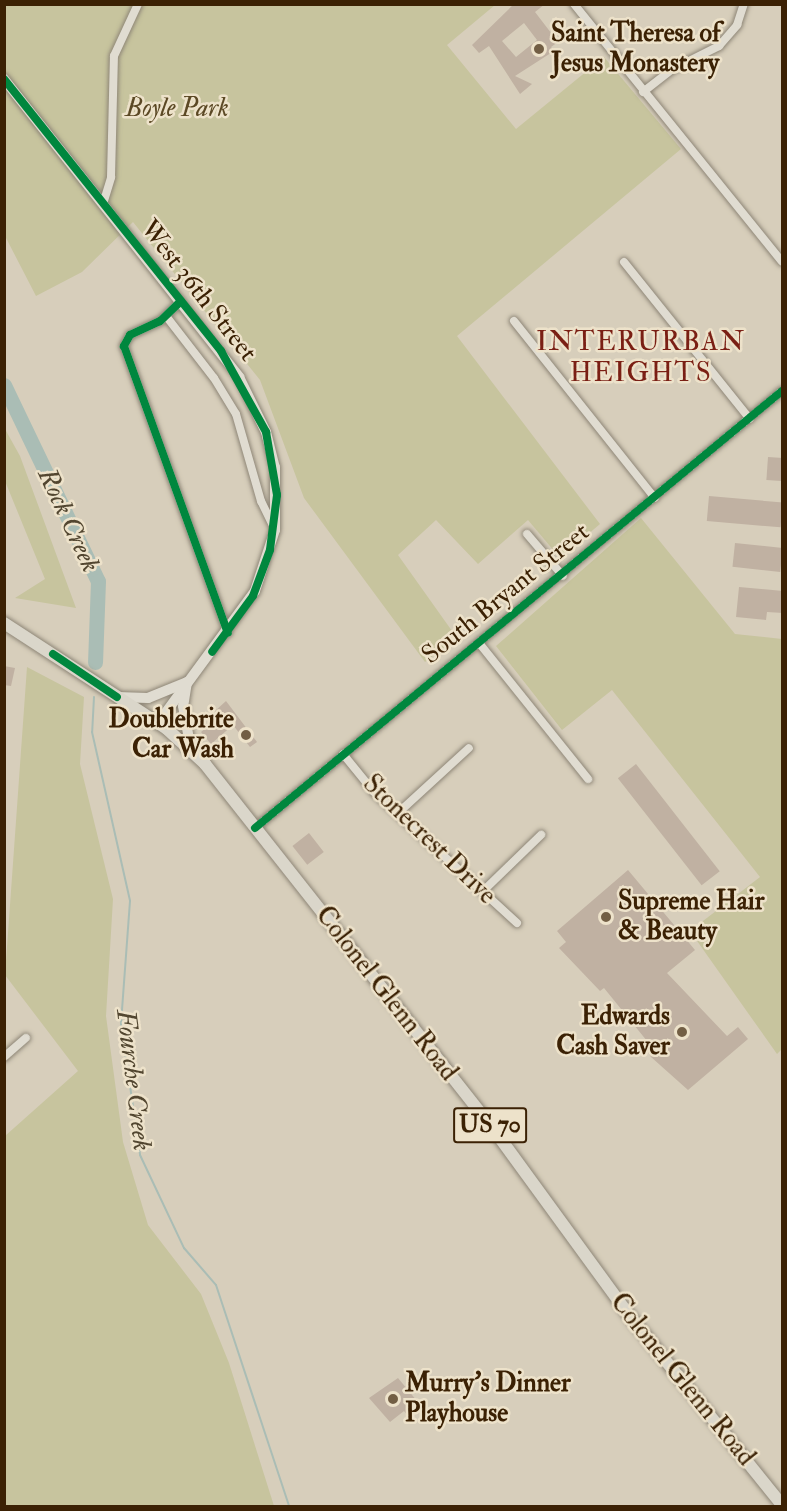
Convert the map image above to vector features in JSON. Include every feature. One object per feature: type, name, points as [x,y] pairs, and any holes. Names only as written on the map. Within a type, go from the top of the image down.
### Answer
[{"type":"main road","name":"Colonel Glenn Road","points":[[4,623],[158,723],[191,750],[489,1124],[637,1326],[783,1505]]},
{"type":"street","points":[[103,204],[111,177],[114,56],[138,4]]},
{"type":"street","points":[[573,4],[783,262]]},
{"type":"street","points":[[643,92],[723,42],[744,4]]},
{"type":"street","name":"West 36th Street","points":[[4,79],[239,376],[266,432],[275,468],[275,530],[255,591],[228,633],[186,682],[158,723]]},
{"type":"street","points":[[624,262],[750,419]]},
{"type":"street","points":[[181,301],[166,316],[130,335],[124,346],[228,633]]},
{"type":"street","points":[[166,316],[214,378],[236,414],[261,501],[275,530]]},
{"type":"street","points":[[514,321],[655,498]]},
{"type":"street","name":"South Bryant Street","points":[[255,828],[563,576],[783,391]]},
{"type":"street","points":[[527,534],[563,576]]},
{"type":"street","points":[[480,644],[588,779]]},
{"type":"street","points":[[117,697],[148,698],[186,682]]},
{"type":"street","points":[[186,682],[183,705],[191,750]]},
{"type":"street","points":[[398,813],[469,748]]},
{"type":"street","name":"Stonecrest Drive","points":[[344,754],[398,813],[517,923]]},
{"type":"street","points":[[483,891],[541,835]]},
{"type":"street","points":[[4,1057],[26,1038]]},
{"type":"green space","name":"Boyle Park","points":[[4,5],[495,5],[447,45],[516,129],[604,57],[681,149],[457,336],[600,524],[560,558],[528,520],[478,564],[436,520],[398,555],[457,638],[425,662],[304,498],[260,380],[133,222],[82,272],[36,296],[5,236]]},
{"type":"green space","points":[[5,429],[20,456],[76,608],[15,598],[45,579],[5,481]]},
{"type":"green space","points":[[641,518],[735,634],[782,639],[782,1049],[777,1054],[690,931],[760,877],[612,690],[562,730],[496,646]]},
{"type":"green space","points":[[27,667],[84,697],[80,764],[113,899],[106,1016],[123,1142],[148,1225],[201,1294],[229,1363],[274,1506],[5,1506],[5,1136],[78,1071],[5,975]]},
{"type":"building","name":"Saint Theresa of Jesus Monastery","points":[[514,4],[545,4],[535,12],[558,42],[551,47],[554,51],[515,76],[532,84],[520,94],[489,46],[479,53],[472,45]],"holes":[[[524,23],[537,40],[516,57],[502,41]]]},
{"type":"building","points":[[768,457],[782,458],[781,481],[766,480]]},
{"type":"building","points":[[709,496],[782,502],[781,527],[707,521]]},
{"type":"building","points":[[735,543],[782,548],[780,572],[732,567]]},
{"type":"building","points":[[739,587],[783,591],[783,613],[767,612],[766,620],[736,617]]},
{"type":"building","points":[[4,666],[15,668],[11,686],[4,685]]},
{"type":"building","points":[[226,701],[257,742],[250,747],[233,725],[211,744],[201,732],[219,717],[215,711]]},
{"type":"building","points":[[636,764],[720,871],[702,885],[618,778]]},
{"type":"building","points":[[309,833],[324,852],[307,865],[292,846]]},
{"type":"building","points":[[628,870],[695,950],[667,973],[727,1036],[738,1027],[748,1039],[688,1090],[651,1057],[643,1045],[647,1041],[604,988],[600,991],[559,948],[566,942],[557,931]]},
{"type":"building","name":"Murry's Dinner Playhouse","points":[[398,1378],[417,1401],[408,1416],[404,1411],[390,1422],[369,1398]]},
{"type":"waterway","name":"Rock Creek","points":[[4,385],[98,581],[95,662]]},
{"type":"waterway","name":"Fourche Creek","points":[[94,697],[92,732],[130,901],[121,1024],[140,1155],[184,1248],[216,1285],[289,1506]]},
{"type":"cycle path","points":[[4,79],[221,351],[266,432],[277,495],[270,550],[253,596],[212,652]]},
{"type":"cycle path","points":[[181,301],[160,321],[130,335],[124,346],[228,633]]},
{"type":"cycle path","points":[[255,828],[782,391]]},
{"type":"cycle path","points":[[53,654],[117,697]]},
{"type":"place","name":"Saint Theresa of Jesus Monastery","points":[[539,49]]},
{"type":"place","name":"Doublebrite Car Wash","points":[[246,735]]},
{"type":"place","name":"Supreme Hair & Beauty","points":[[606,917]]},
{"type":"place","name":"Edwards Cash Saver","points":[[682,1032]]},
{"type":"place","name":"Murry's Dinner Playhouse","points":[[393,1399]]},
{"type":"district","name":"INTERURBAN HEIGHTS","points":[[641,356]]}]
